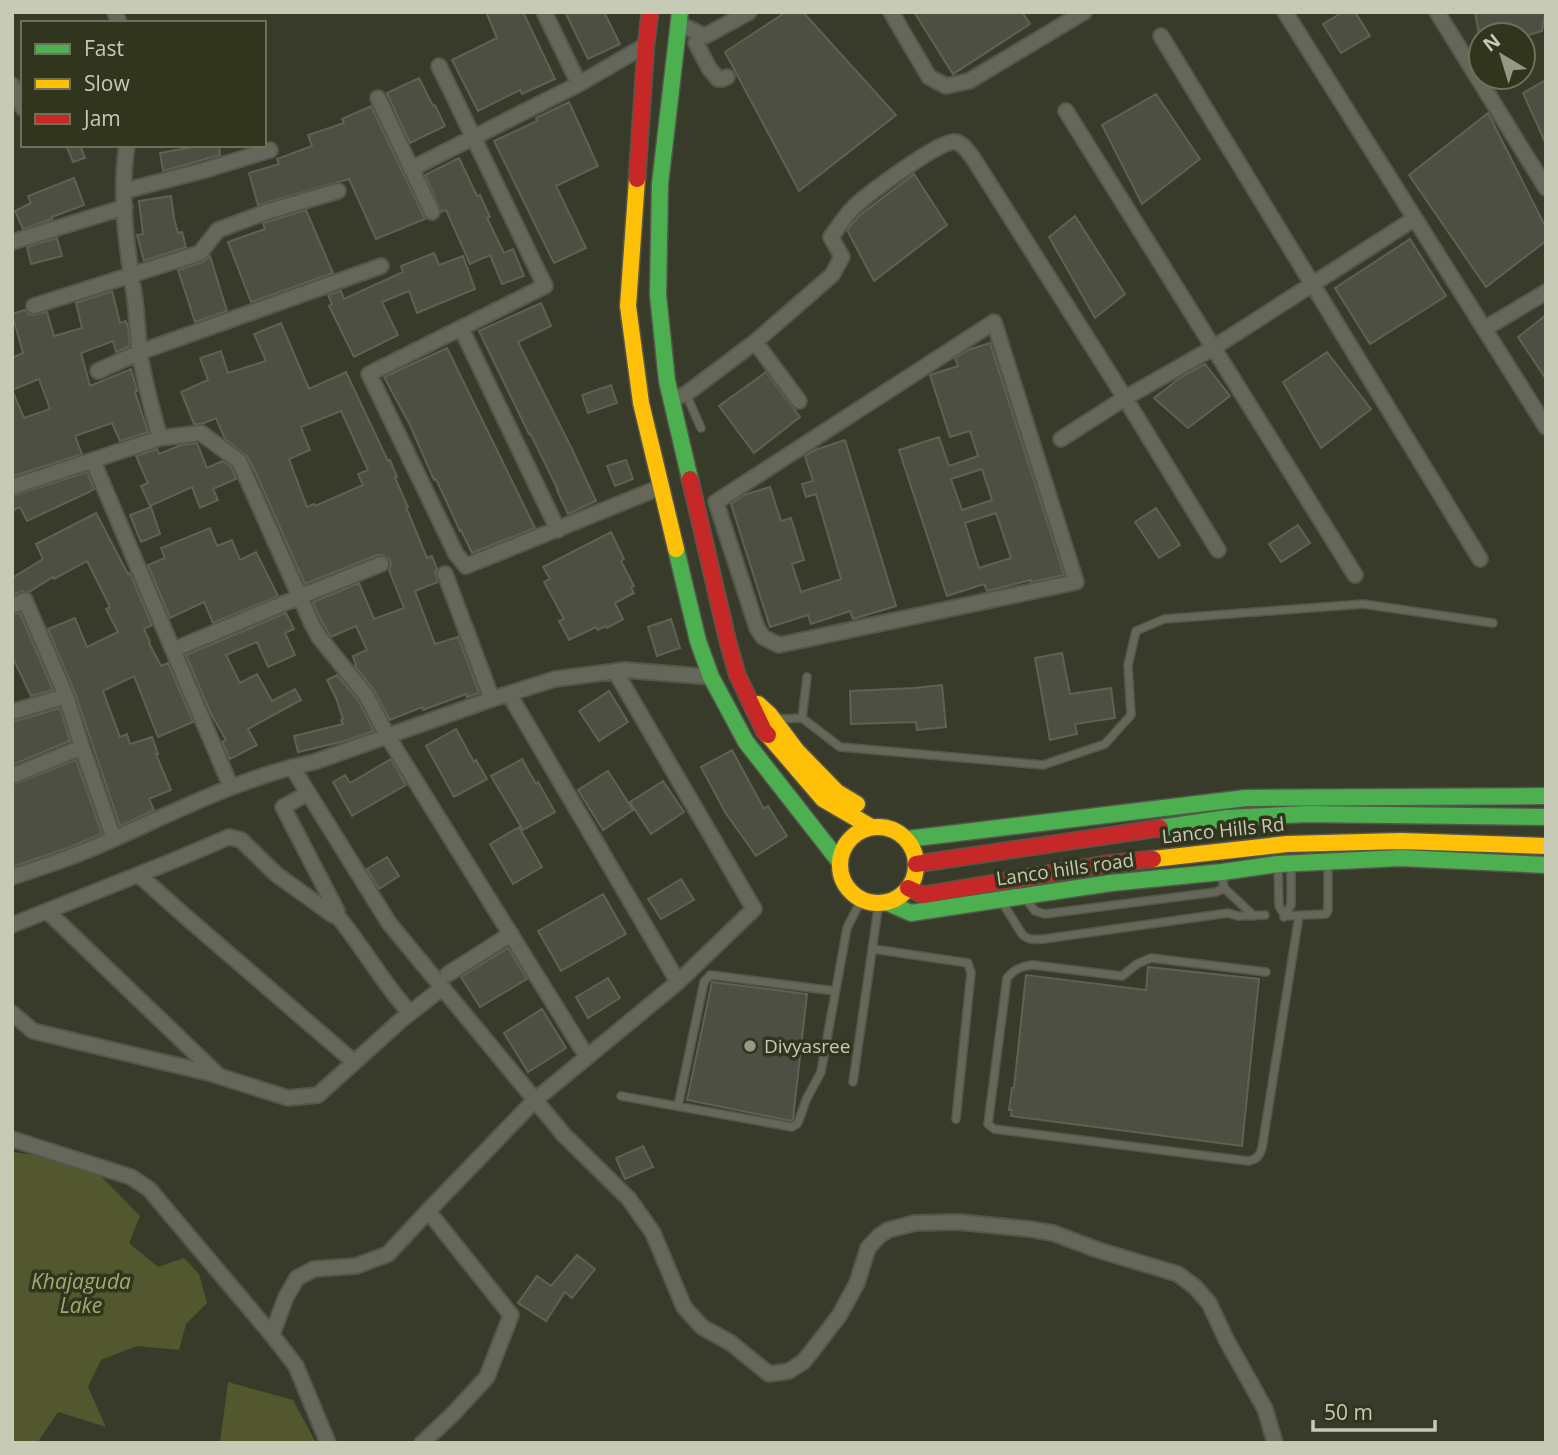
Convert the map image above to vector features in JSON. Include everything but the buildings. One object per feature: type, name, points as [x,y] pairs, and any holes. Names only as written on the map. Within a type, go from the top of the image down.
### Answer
[{"type":"main road","points":[[650,12],[628,306],[641,402],[698,641],[711,677],[746,742],[839,861]]},
{"type":"main road","points":[[680,18],[660,194],[658,296],[667,381],[679,396],[710,566],[737,674],[764,731],[823,799],[871,827]]},
{"type":"main road","points":[[636,191],[660,194]]},
{"type":"main road","points":[[747,694],[837,792],[877,816],[907,839],[914,851],[914,877],[908,888],[898,897],[882,902],[861,900],[844,884],[839,861],[842,850],[848,840],[859,831],[871,827],[893,830]]},
{"type":"main road","points":[[907,839],[1246,798],[1546,796]]},
{"type":"main road","points":[[1285,815],[1286,798]]},
{"type":"main road","name":"Lanco Hills Rd","points":[[916,863],[1010,852],[1227,818],[1307,814],[1546,817]]},
{"type":"main road","points":[[1401,841],[1401,859]]},
{"type":"main road","name":"Lanco Hills Rd","points":[[908,888],[923,895],[1106,864],[1287,844],[1401,841],[1546,846]]},
{"type":"main road","name":"Lanco hills road","points":[[882,902],[911,913],[1111,883],[1223,880],[1285,864],[1401,859],[1546,865]]},
{"type":"main road","points":[[1106,864],[1111,883]]},
{"type":"street","points":[[544,12],[579,84]]},
{"type":"street","points":[[677,45],[689,47],[749,12]]},
{"type":"street","points":[[891,12],[929,77],[946,86],[969,81],[1084,12]]},
{"type":"street","points":[[1285,12],[1546,427]]},
{"type":"street","points":[[1437,12],[1546,188]]},
{"type":"street","points":[[680,18],[701,40],[712,72],[718,79],[727,76]]},
{"type":"street","points":[[1161,36],[1479,559]]},
{"type":"street","points":[[411,169],[579,84],[646,45]]},
{"type":"street","points":[[439,66],[545,286],[369,374],[456,554],[466,566],[661,487]]},
{"type":"street","points":[[12,85],[21,104]]},
{"type":"street","points":[[378,98],[432,212]]},
{"type":"street","points":[[1066,111],[1355,575]]},
{"type":"street","points":[[679,396],[755,342],[832,275],[842,257],[831,237],[853,208],[893,176],[931,152],[952,142],[961,144],[973,158],[1125,398],[1218,550]]},
{"type":"street","points":[[127,147],[124,191],[131,276],[146,390],[160,438]]},
{"type":"street","points":[[124,191],[270,150]]},
{"type":"street","points":[[34,306],[200,253],[218,230],[266,212],[338,191]]},
{"type":"street","points":[[12,242],[125,207]]},
{"type":"street","points":[[1061,439],[1125,398],[1213,348],[1414,219]]},
{"type":"street","points":[[98,372],[140,352],[381,266]]},
{"type":"street","points":[[1484,329],[1546,292]]},
{"type":"street","points":[[994,322],[1076,582],[779,645],[763,637],[757,628],[734,558],[716,502],[994,322]]},
{"type":"street","points":[[461,328],[558,530]]},
{"type":"street","points":[[755,342],[799,401]]},
{"type":"street","points":[[13,486],[160,438],[201,433],[239,461],[319,637],[366,695],[388,737],[586,1057]]},
{"type":"street","points":[[93,461],[231,787]]},
{"type":"street","points":[[710,566],[734,558]]},
{"type":"street","points":[[173,650],[381,564]]},
{"type":"street","points":[[445,574],[492,699]]},
{"type":"street","points":[[715,585],[741,578]]},
{"type":"street","points":[[12,606],[25,600],[66,696],[114,839]]},
{"type":"street","points":[[12,877],[90,850],[231,787],[314,762],[555,679],[625,670],[711,677]]},
{"type":"street","points":[[272,1335],[286,1297],[297,1278],[314,1269],[356,1266],[388,1254],[535,1100],[678,982],[754,909],[615,671]]},
{"type":"street","points":[[509,694],[678,982]]},
{"type":"street","points":[[12,712],[66,696]]},
{"type":"street","points":[[12,776],[82,747]]},
{"type":"street","points":[[292,767],[389,923],[445,981],[564,1135],[629,1199],[653,1233],[684,1307],[702,1327],[731,1343],[769,1374],[789,1371],[803,1362],[839,1316],[857,1283],[868,1248],[888,1230],[915,1223],[958,1222],[1029,1228],[1053,1233],[1178,1275],[1195,1287],[1209,1303],[1265,1409],[1275,1443]]},
{"type":"street","points":[[308,793],[283,807],[337,911],[335,913],[410,1013]]},
{"type":"street","points":[[12,925],[229,837],[241,840],[277,875],[333,915],[335,913]]},
{"type":"street","points":[[139,875],[354,1062]]},
{"type":"street","points":[[48,912],[220,1076]]},
{"type":"street","points":[[12,1013],[33,1031],[220,1076],[288,1098],[318,1095],[445,981],[511,934]]},
{"type":"street","points":[[12,1139],[131,1177],[149,1189],[296,1366],[328,1443]]},
{"type":"street","points":[[422,1443],[487,1377],[511,1315],[428,1211]]},
{"type":"lane","points":[[679,396],[701,428]]},
{"type":"lane","points":[[772,719],[803,718],[840,747],[1043,765],[1105,744],[1131,715],[1128,665],[1136,631],[1164,619],[1363,604],[1493,623]]},
{"type":"lane","points":[[803,718],[807,677]]},
{"type":"lane","points":[[1284,918],[1328,913],[1328,862]]},
{"type":"lane","points":[[1284,918],[1291,905],[1285,864]]},
{"type":"lane","points":[[1284,918],[1279,906],[1285,864]]},
{"type":"lane","points":[[1023,895],[1035,911],[1045,914],[1216,892],[1223,880],[1254,916]]},
{"type":"lane","points":[[1000,899],[1025,937],[1030,939],[1227,913],[1238,916],[1265,915]]},
{"type":"lane","points":[[621,1096],[792,1127],[797,1124],[821,1072],[847,928],[861,900]]},
{"type":"lane","points":[[853,1082],[882,902]]},
{"type":"lane","points":[[1266,972],[1151,958],[1137,964],[1122,976],[1022,966],[1007,978],[988,1124],[994,1129],[1248,1161],[1259,1157],[1299,916]]},
{"type":"lane","points":[[873,949],[968,963],[971,972],[956,1119]]},
{"type":"lane","points":[[678,1107],[704,982],[710,975],[835,991]]},
{"type":"water","name":"Khajaguda Lake","points":[[12,1152],[86,1161],[140,1216],[129,1243],[158,1267],[184,1258],[199,1274],[207,1303],[186,1324],[179,1350],[137,1346],[101,1360],[88,1387],[106,1427],[58,1412],[37,1443],[12,1443]]},
{"type":"water","points":[[228,1382],[293,1400],[316,1443],[220,1443]]},
{"type":"traffic: fast","points":[[680,12],[660,184],[658,295],[667,381],[690,479]]},
{"type":"traffic: fast","points":[[676,549],[698,641],[711,677],[746,742],[839,861]]},
{"type":"traffic: fast","points":[[907,839],[1246,798],[1546,796]]},
{"type":"traffic: fast","points":[[1160,828],[1227,818],[1307,814],[1546,817]]},
{"type":"traffic: fast","points":[[886,902],[911,913],[1111,883],[1278,864],[1401,858],[1546,865]]},
{"type":"traffic: slow","points":[[637,179],[628,306],[641,403],[676,549]]},
{"type":"traffic: slow","points":[[758,704],[770,715],[797,751],[837,792],[857,804]]},
{"type":"traffic: slow","points":[[768,735],[823,799],[871,827]]},
{"type":"traffic: slow","points":[[878,827],[893,830],[905,838],[913,850],[916,865],[913,880],[905,892],[893,900],[878,903],[863,900],[851,892],[843,880],[840,865],[843,850],[851,838],[863,830],[878,827]]},
{"type":"traffic: slow","points":[[1153,859],[1287,844],[1401,841],[1546,846]]},
{"type":"traffic: jam","points":[[637,179],[650,12]]},
{"type":"traffic: jam","points":[[690,479],[737,674],[768,735]]},
{"type":"traffic: jam","points":[[916,864],[1160,828]]},
{"type":"traffic: jam","points":[[908,888],[923,895],[1106,864],[1153,859]]},
{"type":"place","name":"Divyasree","points":[[750,1046]]}]
